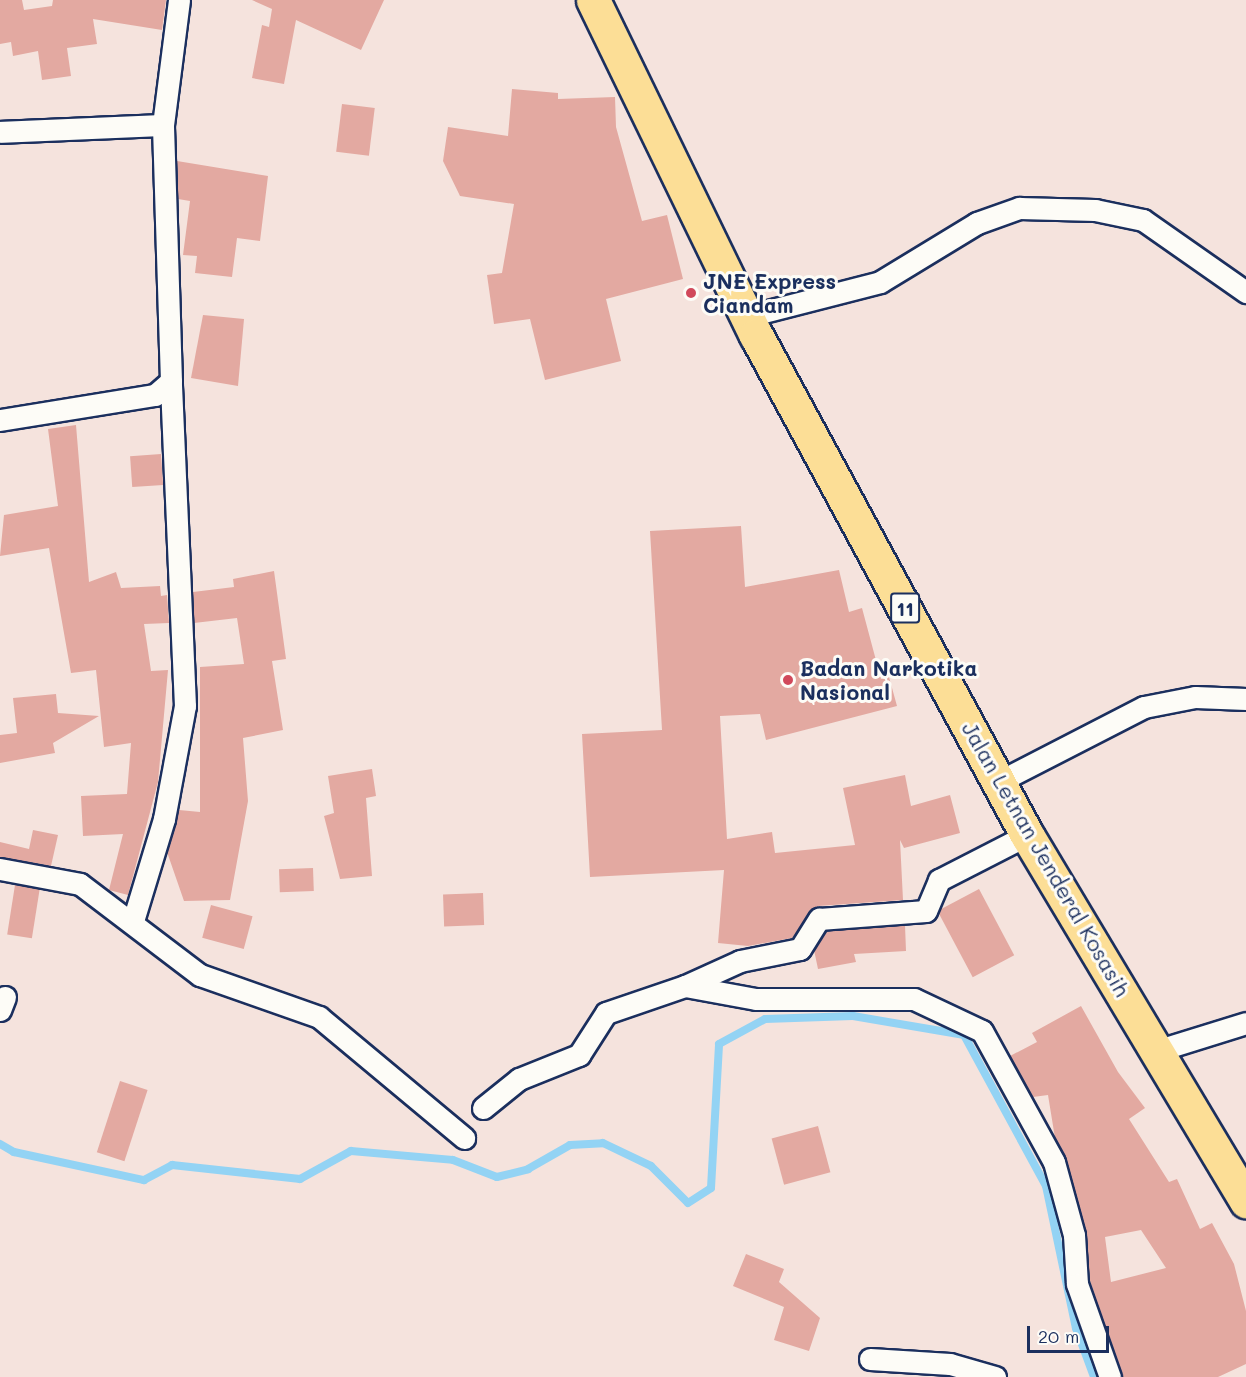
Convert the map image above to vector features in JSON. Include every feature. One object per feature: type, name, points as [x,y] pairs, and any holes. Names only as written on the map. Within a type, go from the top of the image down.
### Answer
[{"type":"highway","name":"Jalan Letnan Jenderal Kosasih","points":[[593,0],[748,316],[1027,835],[1244,1194]]},
{"type":"street","points":[[133,921],[164,819],[185,706],[163,125],[179,0]]},
{"type":"street","points":[[0,132],[163,125]]},
{"type":"street","points":[[748,316],[848,295],[880,282],[977,223],[1019,208],[1085,209],[1143,220],[1246,292]]},
{"type":"street","points":[[0,420],[155,396],[171,381]]},
{"type":"street","points":[[1000,781],[1144,707],[1195,697],[1246,699]]},
{"type":"street","points":[[483,1108],[519,1079],[579,1055],[606,1013],[685,986],[740,961],[800,949],[819,919],[926,911],[939,880],[1027,835]]},
{"type":"street","points":[[0,869],[80,884],[133,921],[200,975],[319,1017],[464,1138]]},
{"type":"street","points":[[685,986],[756,999],[902,996],[982,1031],[1054,1162],[1074,1235],[1077,1284],[1110,1377]]},
{"type":"street","points":[[1156,1051],[1246,1023]]},
{"type":"street","points":[[870,1359],[950,1364],[994,1377]]},
{"type":"building","points":[[0,0],[22,0],[24,10],[52,6],[53,0],[166,0],[162,30],[93,19],[97,44],[67,48],[71,76],[42,80],[38,51],[13,56],[11,42],[0,44]]},
{"type":"building","points":[[252,0],[384,0],[361,50],[296,20],[284,84],[252,78],[262,25],[269,27],[272,9]]},
{"type":"building","points":[[512,89],[558,93],[558,99],[615,97],[616,127],[642,221],[667,215],[683,279],[606,299],[621,361],[545,380],[530,319],[494,324],[487,275],[502,273],[514,204],[460,196],[443,161],[448,127],[508,136]]},
{"type":"building","points":[[342,104],[375,108],[369,156],[336,152]]},
{"type":"building","points":[[177,161],[268,176],[260,241],[237,238],[232,277],[195,273],[197,256],[183,255],[190,201],[178,199]]},
{"type":"building","points":[[203,315],[244,319],[238,386],[191,378]]},
{"type":"building","points":[[76,425],[89,582],[116,572],[121,588],[160,586],[161,596],[167,595],[169,623],[144,624],[151,671],[168,670],[158,782],[128,895],[109,890],[123,834],[83,836],[81,796],[127,794],[131,743],[104,747],[96,670],[71,673],[49,548],[0,556],[4,515],[58,506],[48,429]]},
{"type":"building","points":[[161,454],[163,485],[132,487],[130,456]]},
{"type":"building","points":[[741,526],[745,587],[839,570],[849,612],[862,608],[881,679],[889,677],[897,706],[766,740],[760,714],[720,716],[727,839],[772,832],[775,853],[855,845],[843,788],[905,775],[911,806],[950,795],[960,833],[904,848],[900,840],[903,900],[818,906],[792,938],[748,946],[718,943],[724,870],[590,877],[582,734],[662,730],[650,531]]},
{"type":"building","points":[[274,571],[286,659],[272,661],[283,730],[243,738],[248,801],[230,900],[184,901],[167,852],[179,810],[200,812],[200,667],[244,664],[237,618],[194,623],[193,592],[234,587],[233,579]]},
{"type":"building","points":[[56,694],[58,713],[99,716],[53,743],[55,753],[0,763],[0,735],[17,733],[13,698]]},
{"type":"building","points":[[372,769],[376,796],[366,798],[372,876],[340,879],[324,816],[334,813],[328,776]]},
{"type":"building","points":[[33,830],[58,835],[51,866],[0,857],[0,842],[29,849]]},
{"type":"building","points":[[313,868],[314,891],[280,892],[279,869]]},
{"type":"building","points":[[15,885],[40,889],[32,938],[7,934]]},
{"type":"building","points":[[979,889],[1014,955],[973,977],[938,911]]},
{"type":"building","points":[[483,893],[484,925],[444,926],[443,894]]},
{"type":"building","points":[[211,905],[253,916],[244,949],[202,938]]},
{"type":"building","points":[[905,925],[906,951],[854,954],[856,962],[818,969],[814,950],[826,931]]},
{"type":"building","points":[[1081,1006],[1118,1072],[1145,1108],[1129,1119],[1169,1182],[1177,1179],[1200,1229],[1212,1223],[1234,1264],[1246,1311],[1246,1364],[1218,1377],[1122,1377],[1090,1281],[1086,1232],[1055,1138],[1048,1095],[1033,1097],[1010,1056],[1037,1042],[1032,1033]],"holes":[[[1141,1230],[1166,1268],[1111,1282],[1105,1237]]]},
{"type":"building","points":[[120,1081],[148,1090],[124,1161],[97,1152]]},
{"type":"building","points":[[818,1126],[830,1172],[784,1185],[772,1138]]},
{"type":"building","points":[[746,1254],[784,1269],[779,1282],[820,1318],[809,1351],[774,1340],[784,1307],[733,1286]]},
{"type":"waterway","points":[[0,1144],[14,1152],[144,1180],[172,1165],[300,1179],[351,1151],[453,1160],[497,1177],[528,1169],[570,1145],[603,1143],[651,1166],[688,1203],[711,1188],[719,1044],[765,1019],[853,1016],[964,1035],[1046,1186],[1076,1328],[1094,1377]]},
{"type":"place","name":"JNE Express Ciandam","points":[[691,293]]},
{"type":"place","name":"Badan Narkotika Nasional","points":[[788,680]]}]
